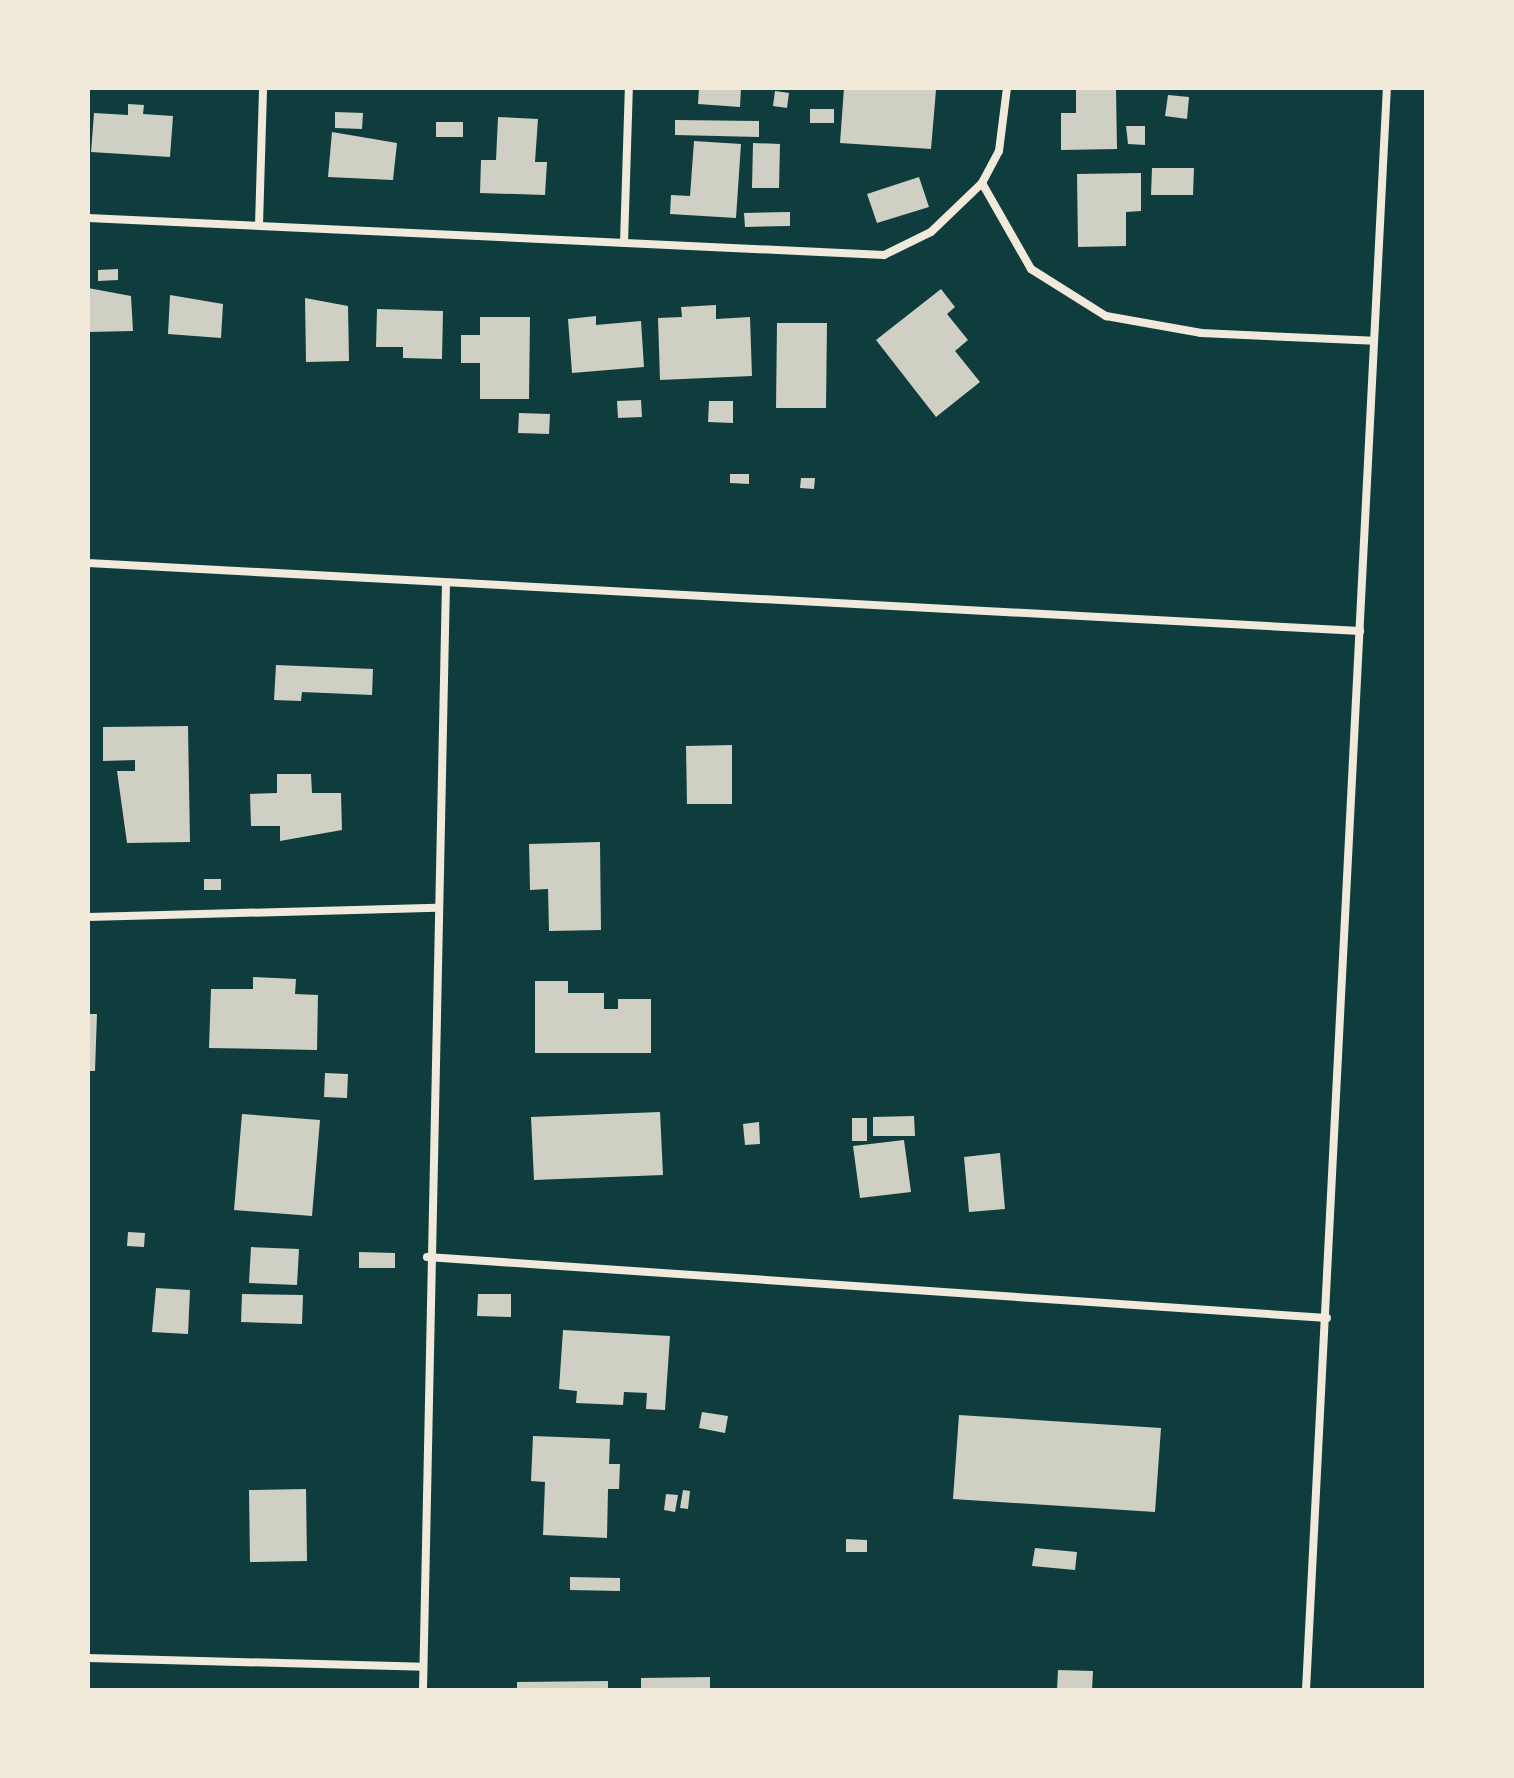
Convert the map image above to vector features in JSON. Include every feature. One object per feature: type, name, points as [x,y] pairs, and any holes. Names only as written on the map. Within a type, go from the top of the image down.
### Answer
[{"type":"street","points":[[259,225],[263,88]]},
{"type":"street","points":[[624,243],[629,88]]},
{"type":"street","points":[[88,218],[884,255],[931,232],[982,183],[999,151],[1007,88]]},
{"type":"street","points":[[1306,1690],[1387,88]]},
{"type":"street","points":[[982,183],[1031,269],[1106,316],[1201,333],[1374,341]]},
{"type":"street","points":[[88,563],[1360,631]]},
{"type":"street","points":[[423,1690],[427,1257],[446,583]]},
{"type":"street","points":[[88,917],[437,908]]},
{"type":"street","points":[[427,1257],[1327,1318]]},
{"type":"street","points":[[88,1658],[423,1667]]},
{"type":"building","points":[[699,88],[741,88],[740,107],[698,104]]},
{"type":"building","points":[[844,88],[936,90],[931,149],[840,143]]},
{"type":"building","points":[[1076,88],[1116,88],[1117,149],[1061,150],[1061,113],[1076,113]]},
{"type":"building","points":[[775,91],[789,93],[787,108],[773,106]]},
{"type":"building","points":[[1168,95],[1189,97],[1187,119],[1165,116]]},
{"type":"building","points":[[128,104],[144,105],[143,114],[173,116],[170,157],[91,152],[94,113],[128,115]]},
{"type":"building","points":[[810,109],[834,109],[834,123],[810,123]]},
{"type":"building","points":[[335,112],[363,113],[362,129],[335,128]]},
{"type":"building","points":[[498,117],[538,119],[535,162],[547,162],[545,195],[480,193],[481,160],[496,160]]},
{"type":"building","points":[[675,120],[759,121],[759,137],[675,135]]},
{"type":"building","points":[[436,122],[463,122],[463,137],[436,137]]},
{"type":"building","points":[[1126,126],[1145,126],[1145,145],[1128,144]]},
{"type":"building","points":[[332,132],[397,143],[393,180],[328,177]]},
{"type":"building","points":[[694,141],[741,144],[736,218],[670,214],[671,195],[690,196]]},
{"type":"building","points":[[753,143],[780,144],[779,188],[752,188]]},
{"type":"building","points":[[1152,168],[1194,168],[1193,195],[1151,195]]},
{"type":"building","points":[[1141,173],[1141,211],[1126,212],[1126,246],[1078,247],[1077,174]]},
{"type":"building","points":[[919,177],[929,207],[877,223],[867,194]]},
{"type":"building","points":[[790,212],[790,226],[745,227],[744,213]]},
{"type":"building","points":[[118,269],[118,280],[98,281],[98,270]]},
{"type":"building","points":[[88,288],[131,296],[133,331],[88,332]]},
{"type":"building","points":[[941,289],[955,307],[947,314],[968,340],[955,351],[980,382],[936,417],[876,340]]},
{"type":"building","points":[[170,295],[223,304],[221,338],[168,334]]},
{"type":"building","points":[[305,298],[348,306],[349,361],[306,362]]},
{"type":"building","points":[[716,305],[716,319],[750,317],[752,376],[660,380],[658,318],[682,317],[681,307]]},
{"type":"building","points":[[377,309],[443,311],[442,359],[403,358],[403,347],[376,347]]},
{"type":"building","points":[[596,316],[596,325],[641,321],[644,367],[572,373],[568,319]]},
{"type":"building","points":[[480,317],[530,317],[529,399],[480,399],[480,363],[461,363],[461,335],[480,335]]},
{"type":"building","points":[[777,323],[827,323],[826,408],[776,408]]},
{"type":"building","points":[[641,400],[642,417],[618,418],[617,401]]},
{"type":"building","points":[[709,401],[733,401],[733,423],[708,422]]},
{"type":"building","points":[[519,413],[550,414],[549,434],[518,433]]},
{"type":"building","points":[[730,474],[749,474],[749,484],[730,483]]},
{"type":"building","points":[[801,478],[815,478],[814,489],[800,488]]},
{"type":"building","points":[[276,665],[373,669],[372,695],[302,692],[301,701],[274,700]]},
{"type":"building","points":[[188,726],[190,842],[127,843],[117,771],[135,771],[135,760],[103,761],[103,727]]},
{"type":"building","points":[[732,745],[732,804],[687,804],[686,746]]},
{"type":"building","points":[[277,774],[311,774],[312,793],[341,793],[342,830],[280,841],[280,826],[251,826],[250,794],[277,793]]},
{"type":"building","points":[[600,842],[601,930],[549,931],[548,889],[530,890],[529,844]]},
{"type":"building","points":[[204,879],[221,879],[221,890],[204,890]]},
{"type":"building","points":[[253,977],[296,979],[295,994],[318,995],[317,1050],[209,1048],[211,989],[253,989]]},
{"type":"building","points":[[535,981],[568,981],[568,993],[604,993],[604,1009],[618,1009],[618,999],[651,999],[651,1053],[535,1053]]},
{"type":"building","points":[[88,1014],[97,1014],[95,1071],[88,1071]]},
{"type":"building","points":[[325,1073],[348,1074],[347,1098],[324,1097]]},
{"type":"building","points":[[660,1112],[663,1175],[534,1180],[531,1117]]},
{"type":"building","points":[[242,1114],[320,1120],[312,1216],[234,1210]]},
{"type":"building","points":[[914,1116],[915,1136],[873,1136],[873,1117]]},
{"type":"building","points":[[852,1118],[867,1118],[867,1141],[852,1141]]},
{"type":"building","points":[[759,1122],[760,1144],[745,1145],[743,1124]]},
{"type":"building","points":[[904,1140],[911,1192],[860,1198],[853,1146]]},
{"type":"building","points":[[1000,1153],[1005,1209],[969,1212],[964,1157]]},
{"type":"building","points":[[128,1232],[145,1233],[144,1247],[127,1246]]},
{"type":"building","points":[[251,1247],[299,1249],[297,1285],[249,1283]]},
{"type":"building","points":[[359,1252],[395,1253],[395,1268],[359,1268]]},
{"type":"building","points":[[156,1288],[190,1290],[188,1334],[152,1332]]},
{"type":"building","points":[[242,1294],[303,1295],[302,1324],[241,1322]]},
{"type":"building","points":[[478,1294],[511,1294],[511,1317],[477,1316]]},
{"type":"building","points":[[563,1330],[670,1336],[665,1410],[646,1409],[647,1393],[624,1392],[623,1405],[576,1403],[577,1391],[559,1389]]},
{"type":"building","points":[[702,1412],[728,1416],[725,1433],[699,1428]]},
{"type":"building","points":[[959,1415],[1161,1428],[1155,1512],[953,1499]]},
{"type":"building","points":[[533,1436],[610,1439],[609,1464],[620,1464],[619,1489],[608,1489],[607,1538],[543,1535],[545,1482],[531,1481]]},
{"type":"building","points":[[306,1489],[307,1561],[250,1562],[249,1490]]},
{"type":"building","points":[[683,1490],[690,1491],[688,1509],[680,1508]]},
{"type":"building","points":[[666,1494],[678,1495],[675,1512],[664,1510]]},
{"type":"building","points":[[846,1539],[867,1540],[867,1552],[846,1552]]},
{"type":"building","points":[[1035,1548],[1077,1552],[1075,1570],[1032,1566]]},
{"type":"building","points":[[570,1577],[620,1578],[620,1591],[570,1590]]},
{"type":"building","points":[[1058,1670],[1093,1671],[1092,1690],[1057,1690]]},
{"type":"building","points":[[710,1677],[710,1690],[641,1690],[641,1678]]},
{"type":"building","points":[[608,1681],[608,1690],[517,1690],[517,1682]]}]
